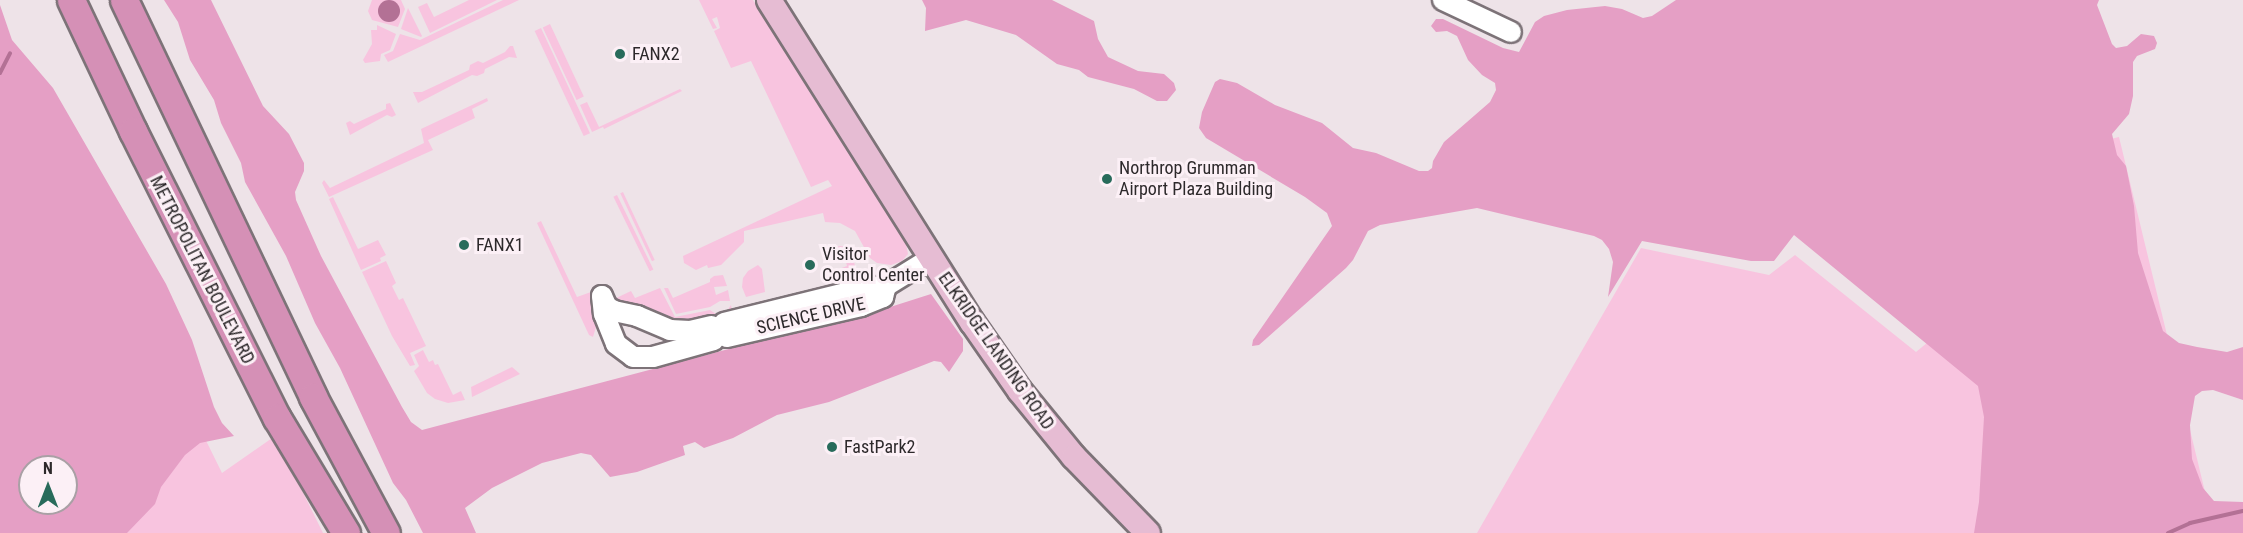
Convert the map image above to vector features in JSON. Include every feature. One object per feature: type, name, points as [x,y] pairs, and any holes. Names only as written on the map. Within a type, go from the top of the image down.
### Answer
[{"type":"highway","points":[[56,0],[132,131]]},
{"type":"highway","name":"METROPOLITAN BOULEVARD","points":[[71,0],[132,131],[277,418],[346,533]]},
{"type":"highway","points":[[124,0],[313,397],[386,533]]},
{"type":"highway","points":[[145,0],[267,298]]},
{"type":"main road","name":"ELKRIDGE LANDING ROAD","points":[[769,0],[931,258],[1020,391],[1074,457],[1148,533]]},
{"type":"main road","points":[[785,0],[798,43]]},
{"type":"street","points":[[1443,0],[1511,32]]},
{"type":"street","name":"SCIENCE DRIVE","points":[[719,331],[670,330],[632,314],[614,311],[607,307],[602,296],[604,314],[615,344],[633,357],[653,357],[719,331],[861,289],[886,286],[931,258]]},
{"type":"shaded area","points":[[164,0],[211,0],[263,106],[289,134],[304,163],[304,171],[295,192],[296,200],[321,256],[402,407],[411,422],[422,430],[740,346],[837,324],[931,294],[963,339],[963,351],[949,372],[941,362],[934,361],[829,402],[777,415],[733,438],[704,448],[695,442],[683,446],[685,455],[637,472],[610,477],[591,455],[581,453],[542,463],[492,488],[465,508],[476,533],[423,533],[406,500],[393,483],[340,368],[315,323],[286,256],[245,182],[241,163],[221,123],[214,100],[190,60],[178,22]]},
{"type":"shaded area","points":[[372,0],[401,0],[405,9],[398,27],[372,20],[368,11]]},
{"type":"shaded area","points":[[389,0],[399,7],[400,11],[393,21],[389,22],[379,15],[378,11],[385,1]]},
{"type":"shaded area","points":[[469,0],[497,0],[430,33],[418,7],[427,3],[434,17]]},
{"type":"shaded area","points":[[503,0],[519,0],[388,62],[384,55],[393,51],[400,34],[420,40]]},
{"type":"shaded area","points":[[699,0],[753,0],[906,243],[908,254],[902,261],[891,265],[877,263],[870,258],[855,231],[840,223],[825,222],[823,213],[744,231],[744,242],[721,265],[708,268],[707,265],[696,270],[684,263],[683,256],[832,186],[828,180],[811,187],[751,61],[731,68],[714,31],[720,28],[717,17],[712,19],[717,28],[713,29]]},
{"type":"shaded area","points":[[922,0],[1052,0],[1094,21],[1098,39],[1108,57],[1138,71],[1164,74],[1174,83],[1176,90],[1167,101],[1157,101],[1134,89],[1088,77],[1079,70],[1057,64],[1016,35],[966,20],[925,31],[926,8]]},
{"type":"shaded area","points":[[1676,0],[2099,0],[2097,5],[2112,44],[2116,48],[2127,46],[2141,34],[2154,36],[2157,43],[2155,49],[2137,56],[2133,62],[2133,96],[2129,114],[2112,134],[2117,155],[2126,166],[2134,206],[2138,253],[2163,331],[2179,343],[2197,347],[2227,352],[2243,347],[2243,400],[2213,390],[2202,391],[2195,396],[2190,425],[2192,459],[2203,488],[2214,501],[2243,502],[2243,533],[1974,533],[1979,502],[1984,417],[1978,386],[1794,235],[1774,261],[1751,261],[1642,241],[1608,297],[1613,262],[1609,249],[1602,240],[1594,236],[1477,208],[1380,225],[1368,231],[1353,260],[1346,268],[1259,345],[1252,346],[1253,340],[1332,226],[1327,213],[1305,197],[1206,138],[1199,128],[1202,112],[1215,82],[1220,79],[1237,83],[1275,105],[1322,123],[1353,148],[1376,153],[1419,171],[1428,171],[1432,168],[1433,161],[1444,142],[1490,102],[1496,90],[1495,83],[1482,75],[1468,60],[1457,36],[1447,31],[1436,32],[1431,26],[1436,19],[1443,19],[1503,48],[1519,52],[1535,22],[1544,16],[1567,10],[1605,6],[1622,9],[1643,18],[1652,16]]},
{"type":"shaded area","points":[[0,5],[12,40],[53,88],[166,284],[192,340],[214,407],[222,423],[234,436],[200,443],[185,455],[161,487],[155,504],[127,533],[0,533]]},
{"type":"shaded area","points":[[408,8],[422,36],[421,37],[401,29]]},
{"type":"shaded area","points":[[550,24],[584,97],[577,100],[543,27]]},
{"type":"shaded area","points":[[377,25],[396,34],[390,50],[381,54],[380,61],[365,63],[363,60],[372,44],[371,30],[377,30]]},
{"type":"shaded area","points":[[541,28],[590,133],[584,136],[535,31]]},
{"type":"shaded area","points":[[513,46],[517,58],[509,57],[485,69],[484,73],[477,76],[472,75],[418,103],[413,92],[422,92],[469,70],[470,65],[478,61],[483,63],[505,52]]},
{"type":"shaded area","points":[[680,89],[682,91],[604,129],[603,127],[592,132],[580,105],[587,102],[599,127]]},
{"type":"shaded area","points":[[0,94],[156,339],[222,473],[275,436],[323,533],[0,533]]},
{"type":"shaded area","points":[[487,98],[488,101],[472,109],[475,118],[428,140],[433,150],[329,197],[322,183],[324,180],[330,188],[424,143],[421,129]]},
{"type":"shaded area","points":[[390,103],[396,115],[392,117],[387,115],[350,135],[346,123],[350,121],[354,124],[386,109],[386,104]]},
{"type":"shaded area","points":[[2119,137],[2215,533],[1477,533],[1641,248],[1769,275],[1795,255],[1916,352],[1933,338],[1896,191]]},
{"type":"shaded area","points":[[623,192],[655,260],[652,261],[620,193]]},
{"type":"shaded area","points":[[617,195],[653,270],[650,271],[613,197]]},
{"type":"shaded area","points":[[333,197],[358,249],[378,240],[386,255],[380,258],[381,261],[361,270],[329,199]]},
{"type":"shaded area","points":[[541,221],[577,297],[591,292],[599,317],[593,337],[589,335],[537,223]]},
{"type":"shaded area","points":[[840,246],[848,247],[852,252],[856,271],[832,276],[831,272],[847,266],[844,254],[828,258],[825,250]]},
{"type":"shaded area","points":[[386,261],[396,283],[392,286],[399,300],[403,298],[426,346],[410,353],[415,365],[410,366],[392,336],[362,272]]},
{"type":"shaded area","points":[[758,265],[762,269],[765,292],[746,297],[742,287],[743,278],[748,271]]},
{"type":"shaded area","points":[[723,275],[727,286],[714,287],[716,295],[728,290],[730,301],[720,301],[710,307],[676,314],[664,288],[668,288],[673,298],[710,282],[714,276]]},
{"type":"shaded area","points":[[660,288],[675,317],[710,310],[719,316],[724,315],[731,305],[733,315],[682,326],[654,315],[642,305],[610,301],[631,291],[635,298]]},
{"type":"shaded area","points":[[423,350],[429,362],[433,360],[435,365],[438,364],[453,395],[461,391],[465,400],[448,403],[435,399],[427,393],[414,371],[419,366],[414,355]]},
{"type":"shaded area","points":[[512,367],[520,374],[472,397],[471,387]]},
{"type":"waterway","points":[[0,73],[10,53]]},
{"type":"waterway","points":[[2168,533],[2190,523],[2243,511]]},
{"type":"place","name":"FANX2","points":[[620,54]]},
{"type":"place","name":"Northrop Grumman Airport Plaza Building","points":[[1107,179]]},
{"type":"place","name":"FANX1","points":[[464,245]]},
{"type":"place","name":"Visitor Control Center","points":[[810,265]]},
{"type":"place","name":"FastPark2","points":[[832,447]]}]
